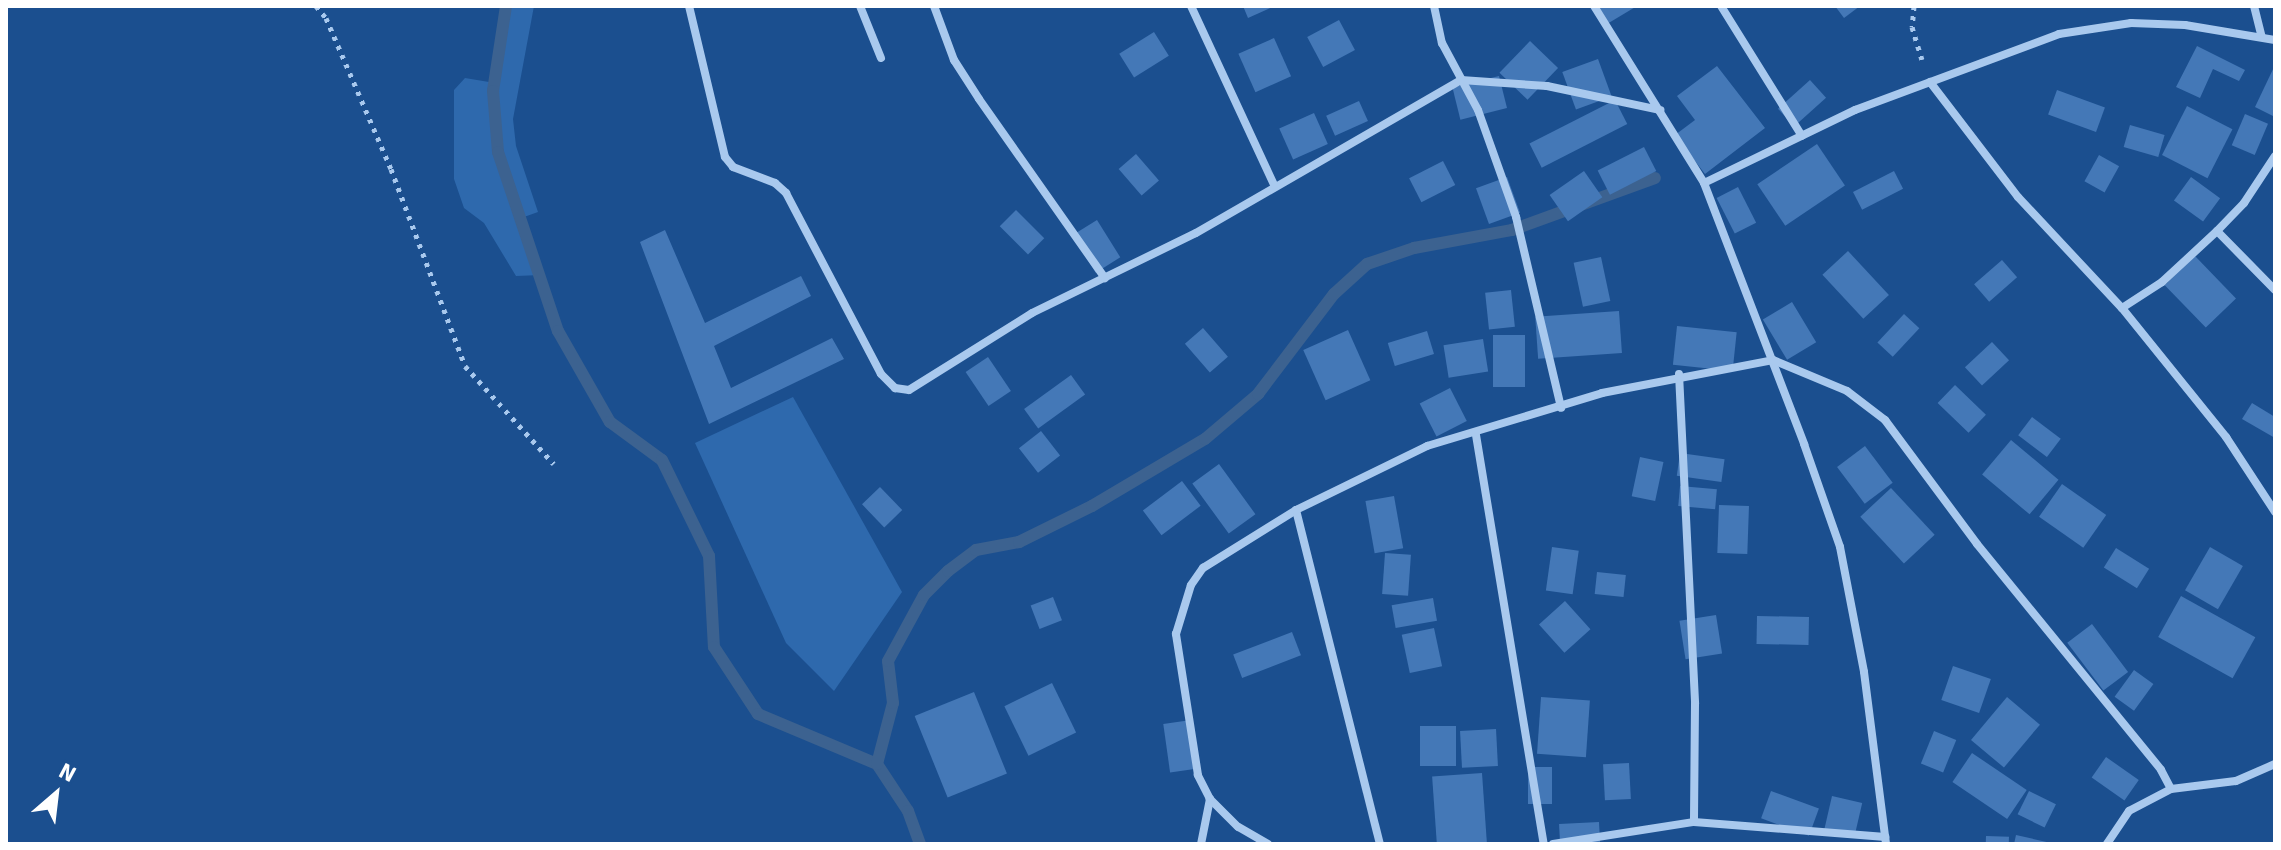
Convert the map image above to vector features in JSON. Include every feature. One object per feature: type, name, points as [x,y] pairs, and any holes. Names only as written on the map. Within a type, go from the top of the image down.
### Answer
[{"type":"street","points":[[689,6],[725,157],[733,167],[775,183],[786,193],[881,374],[895,388],[909,390],[1032,313],[1196,233],[1274,185],[1461,80],[1547,86],[1660,110]]},
{"type":"street","points":[[860,6],[881,58]]},
{"type":"street","points":[[934,6],[954,60],[1105,278]]},
{"type":"street","points":[[1191,6],[1274,185]]},
{"type":"street","points":[[1434,6],[1442,43],[1478,110],[1516,217],[1561,408]]},
{"type":"street","points":[[1553,844],[1694,822],[1886,841],[1864,672],[1840,547],[1773,360],[1704,183],[1594,6]]},
{"type":"street","points":[[1721,6],[1802,136]]},
{"type":"street","points":[[2254,6],[2262,37]]},
{"type":"street","points":[[1704,183],[1802,136],[1930,82],[2059,34],[2131,23],[2185,25],[2275,40]]},
{"type":"street","points":[[1930,82],[2018,197],[2122,308],[2226,437],[2275,512]]},
{"type":"street","points":[[2122,308],[2162,282],[2217,231],[2244,203],[2275,156]]},
{"type":"street","points":[[2217,231],[2275,290]]},
{"type":"street","points":[[1268,844],[1238,827],[1210,799],[1198,775],[1176,634],[1182,611],[1203,568],[1296,510],[1400,457],[1679,374],[1773,360],[1847,391],[1885,420],[1977,544],[2146,749],[2171,789]]},
{"type":"street","points":[[1679,374],[1695,704],[1694,822]]},
{"type":"street","points":[[1476,435],[1544,844]]},
{"type":"street","points":[[1296,510],[1380,844]]},
{"type":"street","points":[[2107,844],[2129,811],[2171,789],[2236,781],[2275,764]]},
{"type":"street","points":[[1201,844],[1210,799]]},
{"type":"path","points":[[316,6],[326,18],[391,169],[465,366],[554,464]]},
{"type":"path","points":[[1914,6],[1912,27],[1930,82]]},
{"type":"shaded area","points":[[502,6],[534,6],[513,119],[516,146],[538,212],[524,217],[541,275],[516,276],[484,223],[464,208],[454,179],[454,90],[465,78],[495,83]]},
{"type":"shaded area","points":[[793,397],[902,592],[834,691],[786,643],[695,443]]},
{"type":"building","points":[[1243,6],[1275,6],[1248,18]]},
{"type":"building","points":[[1596,6],[1637,6],[1607,24]]},
{"type":"building","points":[[1835,6],[1860,6],[1844,18]]},
{"type":"building","points":[[1339,20],[1355,50],[1323,67],[1307,37]]},
{"type":"building","points":[[1154,32],[1169,56],[1134,77],[1119,54]]},
{"type":"building","points":[[1274,38],[1291,76],[1255,92],[1238,54]]},
{"type":"building","points":[[1530,41],[1558,68],[1527,100],[1499,73]]},
{"type":"building","points":[[2197,46],[2245,70],[2239,81],[2213,69],[2200,98],[2176,87]]},
{"type":"building","points":[[1598,59],[1612,97],[1576,110],[1562,72]]},
{"type":"building","points":[[2275,65],[2275,117],[2255,107]]},
{"type":"building","points":[[1717,66],[1765,128],[1705,174],[1675,135],[1695,120],[1677,96]]},
{"type":"building","points":[[1499,76],[1507,108],[1460,120],[1452,88]]},
{"type":"building","points":[[1810,80],[1826,98],[1794,127],[1778,109]]},
{"type":"building","points":[[2057,90],[2105,107],[2096,132],[2048,114]]},
{"type":"building","points":[[1615,100],[1627,124],[1542,168],[1529,144]]},
{"type":"building","points":[[1359,101],[1368,121],[1335,136],[1326,116]]},
{"type":"building","points":[[2187,106],[2232,129],[2207,178],[2162,155]]},
{"type":"building","points":[[1314,113],[1328,144],[1293,160],[1279,128]]},
{"type":"building","points":[[2245,114],[2268,124],[2255,155],[2232,145]]},
{"type":"building","points":[[2130,125],[2165,135],[2158,157],[2124,147]]},
{"type":"building","points":[[1817,144],[1845,185],[1785,226],[1757,184]]},
{"type":"building","points":[[1644,147],[1656,171],[1610,195],[1598,171]]},
{"type":"building","points":[[1136,154],[1159,180],[1142,196],[1119,169]]},
{"type":"building","points":[[2099,155],[2119,166],[2105,192],[2084,181]]},
{"type":"building","points":[[1443,161],[1455,185],[1421,202],[1409,178]]},
{"type":"building","points":[[1584,171],[1602,197],[1568,221],[1550,195]]},
{"type":"building","points":[[1894,171],[1903,189],[1862,210],[1853,192]]},
{"type":"building","points":[[1507,177],[1520,213],[1489,224],[1476,188]]},
{"type":"building","points":[[2191,177],[2220,198],[2203,222],[2174,200]]},
{"type":"building","points":[[1738,187],[1756,223],[1735,234],[1717,198]]},
{"type":"building","points":[[1016,210],[1044,238],[1028,255],[1000,226]]},
{"type":"building","points":[[1097,220],[1120,257],[1096,273],[1072,235]]},
{"type":"building","points":[[665,230],[705,323],[801,276],[811,296],[714,346],[731,388],[832,338],[844,359],[709,424],[640,242]]},
{"type":"building","points":[[1848,251],[1889,295],[1863,319],[1822,275]]},
{"type":"building","points":[[2195,256],[2236,298],[2206,328],[2165,285]]},
{"type":"building","points":[[1601,257],[1610,301],[1583,307],[1574,263]]},
{"type":"building","points":[[2002,260],[2017,277],[1989,302],[1974,284]]},
{"type":"building","points":[[1511,290],[1515,327],[1489,330],[1485,293]]},
{"type":"building","points":[[1792,302],[1816,342],[1787,360],[1763,320]]},
{"type":"building","points":[[1619,311],[1622,353],[1538,359],[1535,317]]},
{"type":"building","points":[[1904,314],[1919,328],[1893,357],[1877,343]]},
{"type":"building","points":[[1677,326],[1737,332],[1733,371],[1673,365]]},
{"type":"building","points":[[1203,328],[1228,357],[1210,372],[1185,344]]},
{"type":"building","points":[[1348,330],[1370,380],[1326,400],[1303,350]]},
{"type":"building","points":[[1427,331],[1434,354],[1395,366],[1388,343]]},
{"type":"building","points":[[1493,335],[1525,335],[1525,387],[1493,387]]},
{"type":"building","points":[[1483,339],[1488,372],[1449,378],[1443,345]]},
{"type":"building","points":[[1992,342],[2009,360],[1982,386],[1965,367]]},
{"type":"building","points":[[988,357],[1011,391],[989,406],[966,372]]},
{"type":"building","points":[[1071,375],[1085,394],[1038,429],[1024,409]]},
{"type":"building","points":[[1955,385],[1986,415],[1969,433],[1938,403]]},
{"type":"building","points":[[1450,388],[1467,421],[1437,436],[1420,403]]},
{"type":"building","points":[[2252,403],[2275,417],[2275,438],[2242,419]]},
{"type":"building","points":[[2032,417],[2061,439],[2047,457],[2018,435]]},
{"type":"building","points":[[1041,431],[1060,455],[1038,473],[1019,448]]},
{"type":"building","points":[[2011,440],[2058,480],[2030,514],[1982,474]]},
{"type":"building","points":[[1865,446],[1893,483],[1865,504],[1837,467]]},
{"type":"building","points":[[1680,453],[1725,459],[1721,482],[1677,476]]},
{"type":"building","points":[[1640,457],[1663,462],[1655,501],[1632,496]]},
{"type":"building","points":[[1219,464],[1255,514],[1229,534],[1192,483]]},
{"type":"building","points":[[1182,481],[1201,506],[1162,535],[1143,510]]},
{"type":"building","points":[[2062,484],[2106,515],[2083,548],[2039,517]]},
{"type":"building","points":[[1680,486],[1717,489],[1715,509],[1678,506]]},
{"type":"building","points":[[880,487],[902,510],[884,527],[862,504]]},
{"type":"building","points":[[1891,488],[1935,535],[1904,563],[1860,517]]},
{"type":"building","points":[[1394,496],[1403,548],[1375,553],[1365,501]]},
{"type":"building","points":[[1719,505],[1749,506],[1747,554],[1717,553]]},
{"type":"building","points":[[1552,547],[1579,551],[1573,594],[1546,591]]},
{"type":"building","points":[[2210,547],[2243,566],[2218,609],[2185,590]]},
{"type":"building","points":[[2116,548],[2149,569],[2137,588],[2104,568]]},
{"type":"building","points":[[1385,553],[1411,555],[1408,596],[1382,594]]},
{"type":"building","points":[[1597,572],[1626,575],[1624,597],[1595,594]]},
{"type":"building","points":[[2181,596],[2255,637],[2233,678],[2158,637]]},
{"type":"building","points":[[1053,597],[1062,620],[1040,629],[1031,606]]},
{"type":"building","points":[[1433,598],[1437,621],[1396,628],[1392,605]]},
{"type":"building","points":[[1565,601],[1590,629],[1564,653],[1539,624]]},
{"type":"building","points":[[1716,615],[1722,654],[1686,659],[1679,621]]},
{"type":"building","points":[[1757,616],[1809,617],[1809,645],[1757,644]]},
{"type":"building","points":[[2092,624],[2128,672],[2103,691],[2067,643]]},
{"type":"building","points":[[1434,628],[1442,666],[1410,673],[1402,635]]},
{"type":"building","points":[[1292,632],[1301,655],[1242,678],[1233,655]]},
{"type":"building","points":[[1953,666],[1991,679],[1979,713],[1941,700]]},
{"type":"building","points":[[2134,670],[2153,684],[2134,711],[2115,697]]},
{"type":"building","points":[[1052,683],[1076,732],[1028,756],[1004,706]]},
{"type":"building","points":[[974,692],[1007,774],[948,798],[915,716]]},
{"type":"building","points":[[1541,697],[1590,700],[1586,757],[1537,754]]},
{"type":"building","points":[[2007,697],[2040,725],[2004,768],[1971,740]]},
{"type":"building","points":[[1191,720],[1198,769],[1170,772],[1163,724]]},
{"type":"building","points":[[1420,726],[1456,726],[1456,766],[1420,766]]},
{"type":"building","points":[[1496,729],[1498,766],[1462,768],[1460,731]]},
{"type":"building","points":[[1934,731],[1956,740],[1943,772],[1921,763]]},
{"type":"building","points":[[1972,753],[2027,790],[2007,819],[1952,782]]},
{"type":"building","points":[[2106,757],[2139,780],[2124,800],[2092,777]]},
{"type":"building","points":[[1629,763],[1631,799],[1605,800],[1603,764]]},
{"type":"building","points":[[1528,767],[1552,767],[1552,804],[1528,804]]},
{"type":"building","points":[[1482,773],[1487,844],[1437,844],[1432,776]]},
{"type":"building","points":[[1771,791],[1819,808],[1809,836],[1761,818]]},
{"type":"building","points":[[2029,791],[2056,804],[2045,828],[2018,814]]},
{"type":"building","points":[[1832,796],[1862,803],[1855,836],[1824,829]]},
{"type":"building","points":[[1599,822],[1600,844],[1560,844],[1559,824]]},
{"type":"building","points":[[2016,835],[2051,843],[2051,844],[2014,844]]},
{"type":"building","points":[[1986,836],[2009,837],[2009,844],[1986,844]]},
{"type":"waterway","points":[[506,6],[493,91],[498,152],[558,331],[610,422],[662,460],[709,556],[714,647],[758,714],[877,764],[908,811],[920,844]]},
{"type":"waterway","points":[[877,764],[893,703],[888,661],[924,595],[948,571],[976,550],[1019,542],[1092,506],[1205,439],[1258,394],[1334,294],[1367,264],[1414,248],[1512,230],[1655,178]]}]
